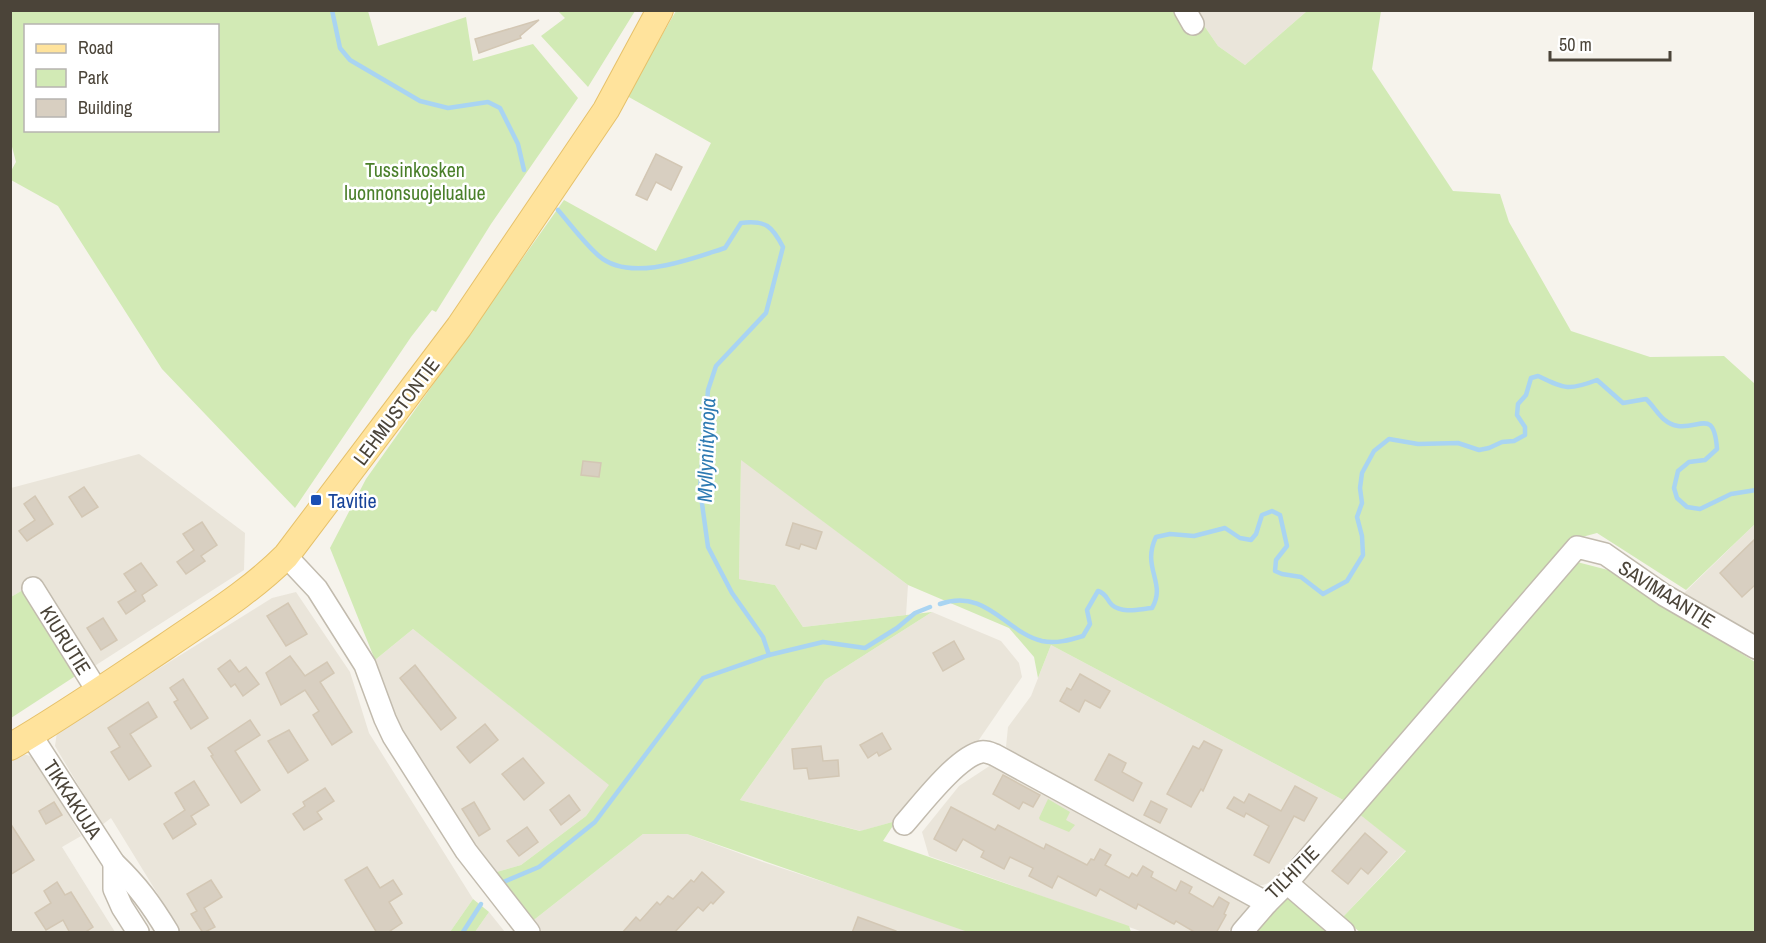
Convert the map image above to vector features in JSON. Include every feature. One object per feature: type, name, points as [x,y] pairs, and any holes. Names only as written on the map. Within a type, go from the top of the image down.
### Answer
[{"type":"main road","name":"LEHMUSTONTIE","points":[[21,741],[98,692],[264,578],[286,556],[465,317],[606,110],[660,10]]},
{"type":"street","name":"SAVIMAANTIE","points":[[1576,547],[1605,554],[1664,595],[1755,648]]},
{"type":"street","name":"TILHITIE","points":[[904,824],[945,777],[972,755],[983,752],[995,755],[1267,903],[1287,883],[1576,547]]},
{"type":"street","points":[[286,556],[317,589],[368,669],[393,736],[466,851],[529,933]]},
{"type":"street","name":"KIURUTIE","points":[[33,588],[98,692]]},
{"type":"street","name":"TIKKAKUJA","points":[[21,741],[114,863],[151,902],[168,933]]},
{"type":"street","name":"TIKKAKUJA","points":[[114,863],[114,889],[138,933]]},
{"type":"street","points":[[1287,883],[1344,933]]},
{"type":"street","points":[[1242,933],[1267,903]]},
{"type":"shaded area","points":[[1194,11],[1307,11],[1245,65],[1218,46]]},
{"type":"shaded area","points":[[139,454],[245,533],[244,570],[93,667],[28,587],[11,597],[11,488]]},
{"type":"shaded area","points":[[741,459],[908,585],[906,615],[803,627],[775,585],[739,579]]},
{"type":"shaded area","points":[[1755,524],[1755,637],[1721,615],[1681,596]]},
{"type":"shaded area","points":[[296,592],[350,672],[369,733],[473,899],[450,932],[181,932],[111,818],[102,825],[55,746],[57,732],[272,598]]},
{"type":"shaded area","points":[[932,612],[1001,641],[1019,663],[1022,677],[974,747],[896,821],[861,831],[740,800],[825,680]]},
{"type":"shaded area","points":[[413,629],[610,785],[586,816],[521,865],[493,873],[393,722],[375,660]]},
{"type":"shaded area","points":[[1051,645],[1347,802],[1327,819],[1271,882],[1253,885],[1024,761],[1006,747],[1008,727],[1031,696]]},
{"type":"shaded area","points":[[23,754],[34,757],[81,836],[62,847],[115,932],[11,932],[11,761]]},
{"type":"shaded area","points":[[991,765],[1252,906],[1228,932],[1143,932],[929,856],[922,832],[959,786]]},
{"type":"shaded area","points":[[1359,814],[1406,850],[1342,918],[1299,880]]},
{"type":"shaded area","points":[[643,834],[687,834],[763,862],[975,932],[538,932],[530,923]]},
{"type":"shaded area","points":[[489,912],[505,932],[475,932]]},
{"type":"green space","name":"Tussinkosken luonnonsuojelualue","points":[[10,11],[368,11],[378,46],[466,17],[473,61],[533,44],[578,98],[491,224],[436,312],[432,310],[411,337],[295,508],[162,369],[58,206],[11,180],[11,171],[16,162],[10,139]]},
{"type":"green space","points":[[558,11],[635,11],[588,87],[541,36],[565,18]]},
{"type":"green space","points":[[676,11],[1194,11],[1218,46],[1245,65],[1307,11],[1381,11],[1372,69],[1453,191],[1500,194],[1509,222],[1571,331],[1650,357],[1724,356],[1755,384],[1755,524],[1686,590],[1597,533],[1571,540],[1347,802],[1051,645],[1038,678],[1034,657],[1009,628],[908,585],[741,460],[739,579],[775,585],[803,627],[932,612],[825,680],[740,800],[860,831],[896,821],[883,841],[1129,926],[1131,932],[968,932],[687,834],[643,834],[530,923],[493,873],[521,865],[586,816],[609,785],[413,629],[375,660],[330,548],[366,479],[564,200],[656,251],[711,143],[627,96]]},
{"type":"green space","points":[[1577,562],[1608,570],[1755,662],[1755,932],[1360,932],[1342,918],[1406,851],[1359,814]]},
{"type":"green space","points":[[28,587],[80,673],[11,718],[11,597]]},
{"type":"green space","points":[[1048,799],[1070,812],[1066,820],[1075,825],[1069,832],[1040,820]]},
{"type":"green space","points":[[1290,892],[1329,931],[1328,932],[1255,932]]},
{"type":"green space","points":[[473,899],[489,912],[475,932],[450,932]]},
{"type":"building","points":[[539,20],[520,36],[521,38],[479,53],[475,39]]},
{"type":"building","points":[[656,154],[682,167],[671,190],[656,182],[647,200],[636,195]]},
{"type":"building","points":[[583,461],[601,463],[599,477],[581,475]]},
{"type":"building","points":[[84,487],[98,507],[82,517],[69,497]]},
{"type":"building","points":[[35,496],[53,524],[27,541],[19,531],[35,520],[24,504]]},
{"type":"building","points":[[202,522],[217,545],[201,556],[205,561],[186,574],[177,562],[194,550],[183,534]]},
{"type":"building","points":[[793,523],[822,532],[816,549],[801,544],[799,549],[786,545]]},
{"type":"building","points":[[1755,539],[1755,585],[1742,597],[1720,573]]},
{"type":"building","points":[[141,563],[157,585],[142,595],[145,601],[126,614],[118,602],[136,591],[124,574]]},
{"type":"building","points":[[288,603],[307,634],[286,646],[267,616]]},
{"type":"building","points":[[103,618],[117,640],[101,650],[87,628]]},
{"type":"building","points":[[954,641],[964,659],[943,671],[933,653]]},
{"type":"building","points":[[290,656],[305,676],[327,662],[334,673],[320,682],[352,732],[332,745],[313,715],[319,711],[305,690],[281,705],[266,673]]},
{"type":"building","points":[[230,660],[239,672],[246,667],[259,684],[243,696],[235,684],[231,687],[218,669]]},
{"type":"building","points":[[415,665],[456,718],[441,730],[400,678]]},
{"type":"building","points":[[1080,674],[1110,691],[1100,708],[1085,700],[1079,712],[1060,701],[1067,688],[1071,690]]},
{"type":"building","points":[[183,679],[208,718],[191,729],[174,702],[178,700],[170,688]]},
{"type":"building","points":[[148,702],[157,717],[130,734],[151,766],[129,780],[111,752],[120,747],[108,728]]},
{"type":"building","points":[[250,720],[260,735],[235,751],[260,790],[241,803],[208,748]]},
{"type":"building","points":[[485,724],[498,740],[470,763],[457,747]]},
{"type":"building","points":[[289,730],[308,760],[288,773],[268,741]]},
{"type":"building","points":[[882,733],[891,749],[879,756],[877,752],[868,758],[860,745]]},
{"type":"building","points":[[1204,741],[1222,750],[1203,791],[1201,789],[1191,807],[1167,794],[1193,746],[1199,749]]},
{"type":"building","points":[[821,746],[823,761],[838,760],[839,776],[809,779],[807,768],[794,769],[792,749]]},
{"type":"building","points":[[1109,754],[1126,763],[1122,772],[1142,783],[1133,801],[1095,780]]},
{"type":"building","points":[[523,758],[544,783],[524,800],[502,774]]},
{"type":"building","points":[[1003,775],[1040,795],[1033,807],[1023,802],[1019,809],[993,794]]},
{"type":"building","points":[[194,781],[209,805],[191,816],[196,824],[173,839],[164,824],[185,810],[175,793]]},
{"type":"building","points":[[1295,786],[1317,798],[1304,821],[1294,816],[1269,863],[1254,855],[1269,826],[1246,813],[1244,817],[1227,808],[1234,797],[1244,803],[1249,794],[1281,811]]},
{"type":"building","points":[[325,788],[334,801],[317,812],[322,819],[304,830],[293,814],[305,806],[303,802]]},
{"type":"building","points":[[569,795],[580,810],[561,825],[550,810]]},
{"type":"building","points":[[1151,801],[1167,809],[1160,823],[1144,815]]},
{"type":"building","points":[[54,802],[62,815],[46,824],[39,811]]},
{"type":"building","points":[[474,802],[490,829],[479,836],[462,809]]},
{"type":"building","points":[[951,807],[995,830],[998,825],[1044,849],[1046,844],[1087,865],[1091,859],[1094,860],[1100,849],[1111,855],[1105,865],[1129,878],[1132,873],[1137,876],[1143,866],[1153,872],[1151,877],[1176,891],[1181,881],[1192,887],[1189,893],[1213,907],[1219,897],[1229,903],[1224,914],[1226,915],[1216,933],[1196,933],[1138,904],[1136,909],[1100,889],[1096,896],[1058,876],[1052,888],[1029,876],[1033,868],[1010,857],[1004,869],[981,857],[984,851],[963,839],[956,851],[934,839]]},
{"type":"building","points":[[10,823],[34,860],[10,875]]},
{"type":"building","points":[[527,827],[538,842],[519,856],[507,841]]},
{"type":"building","points":[[1365,833],[1387,852],[1368,874],[1361,868],[1348,884],[1332,871]]},
{"type":"building","points":[[367,867],[380,888],[393,880],[402,894],[389,902],[402,923],[387,933],[377,933],[345,880]]},
{"type":"building","points":[[702,872],[724,892],[713,904],[711,902],[703,911],[698,907],[674,933],[622,933],[636,917],[640,921],[657,902],[660,905],[668,896],[673,899],[691,880],[694,882]]},
{"type":"building","points":[[211,880],[222,897],[204,908],[215,927],[203,933],[191,914],[197,911],[187,894]]},
{"type":"building","points":[[57,882],[65,895],[71,892],[93,927],[84,933],[70,933],[63,920],[46,930],[35,913],[51,903],[44,891]]},
{"type":"building","points":[[858,917],[896,931],[896,933],[852,933]]},
{"type":"waterway","name":"Myllyniitynoja","points":[[332,10],[340,48],[350,60],[420,101],[448,108],[488,102],[500,108],[518,144],[524,170]]},
{"type":"waterway","name":"Myllyniitynoja","points":[[558,210],[599,256],[612,264],[627,268],[661,266],[725,248],[741,223],[757,223],[767,226],[783,247],[766,313],[716,366],[708,390],[700,489],[708,547],[732,593],[763,637],[769,655]]},
{"type":"waterway","name":"Myllyniitynoja","points":[[940,604],[956,601],[971,602],[983,606],[1017,629],[1042,641],[1058,642],[1073,639],[1083,636],[1090,624],[1087,610],[1098,591],[1105,595],[1116,608],[1132,610],[1152,608],[1157,591],[1151,558],[1156,537],[1170,534],[1194,536],[1225,528],[1240,538],[1251,540],[1256,534],[1262,515],[1272,511],[1280,515],[1287,546],[1276,560],[1275,571],[1301,577],[1323,594],[1347,581],[1363,555],[1362,536],[1357,517],[1362,503],[1360,488],[1362,473],[1374,451],[1389,439],[1418,444],[1458,443],[1479,450],[1502,442],[1514,441],[1525,435],[1525,427],[1517,415],[1518,404],[1526,395],[1531,378],[1538,376],[1567,387],[1597,380],[1623,403],[1646,399],[1663,419],[1672,425],[1709,424],[1713,429],[1717,449],[1705,460],[1689,462],[1678,471],[1674,488],[1677,498],[1687,507],[1700,509],[1731,494],[1756,490]]},
{"type":"waterway","points":[[501,883],[539,867],[595,822],[703,678],[769,655],[823,642],[865,648],[897,628],[915,613],[930,607]]},
{"type":"waterway","points":[[463,932],[481,904]]},
{"type":"place","name":"Tavitie","points":[[316,500]]}]
